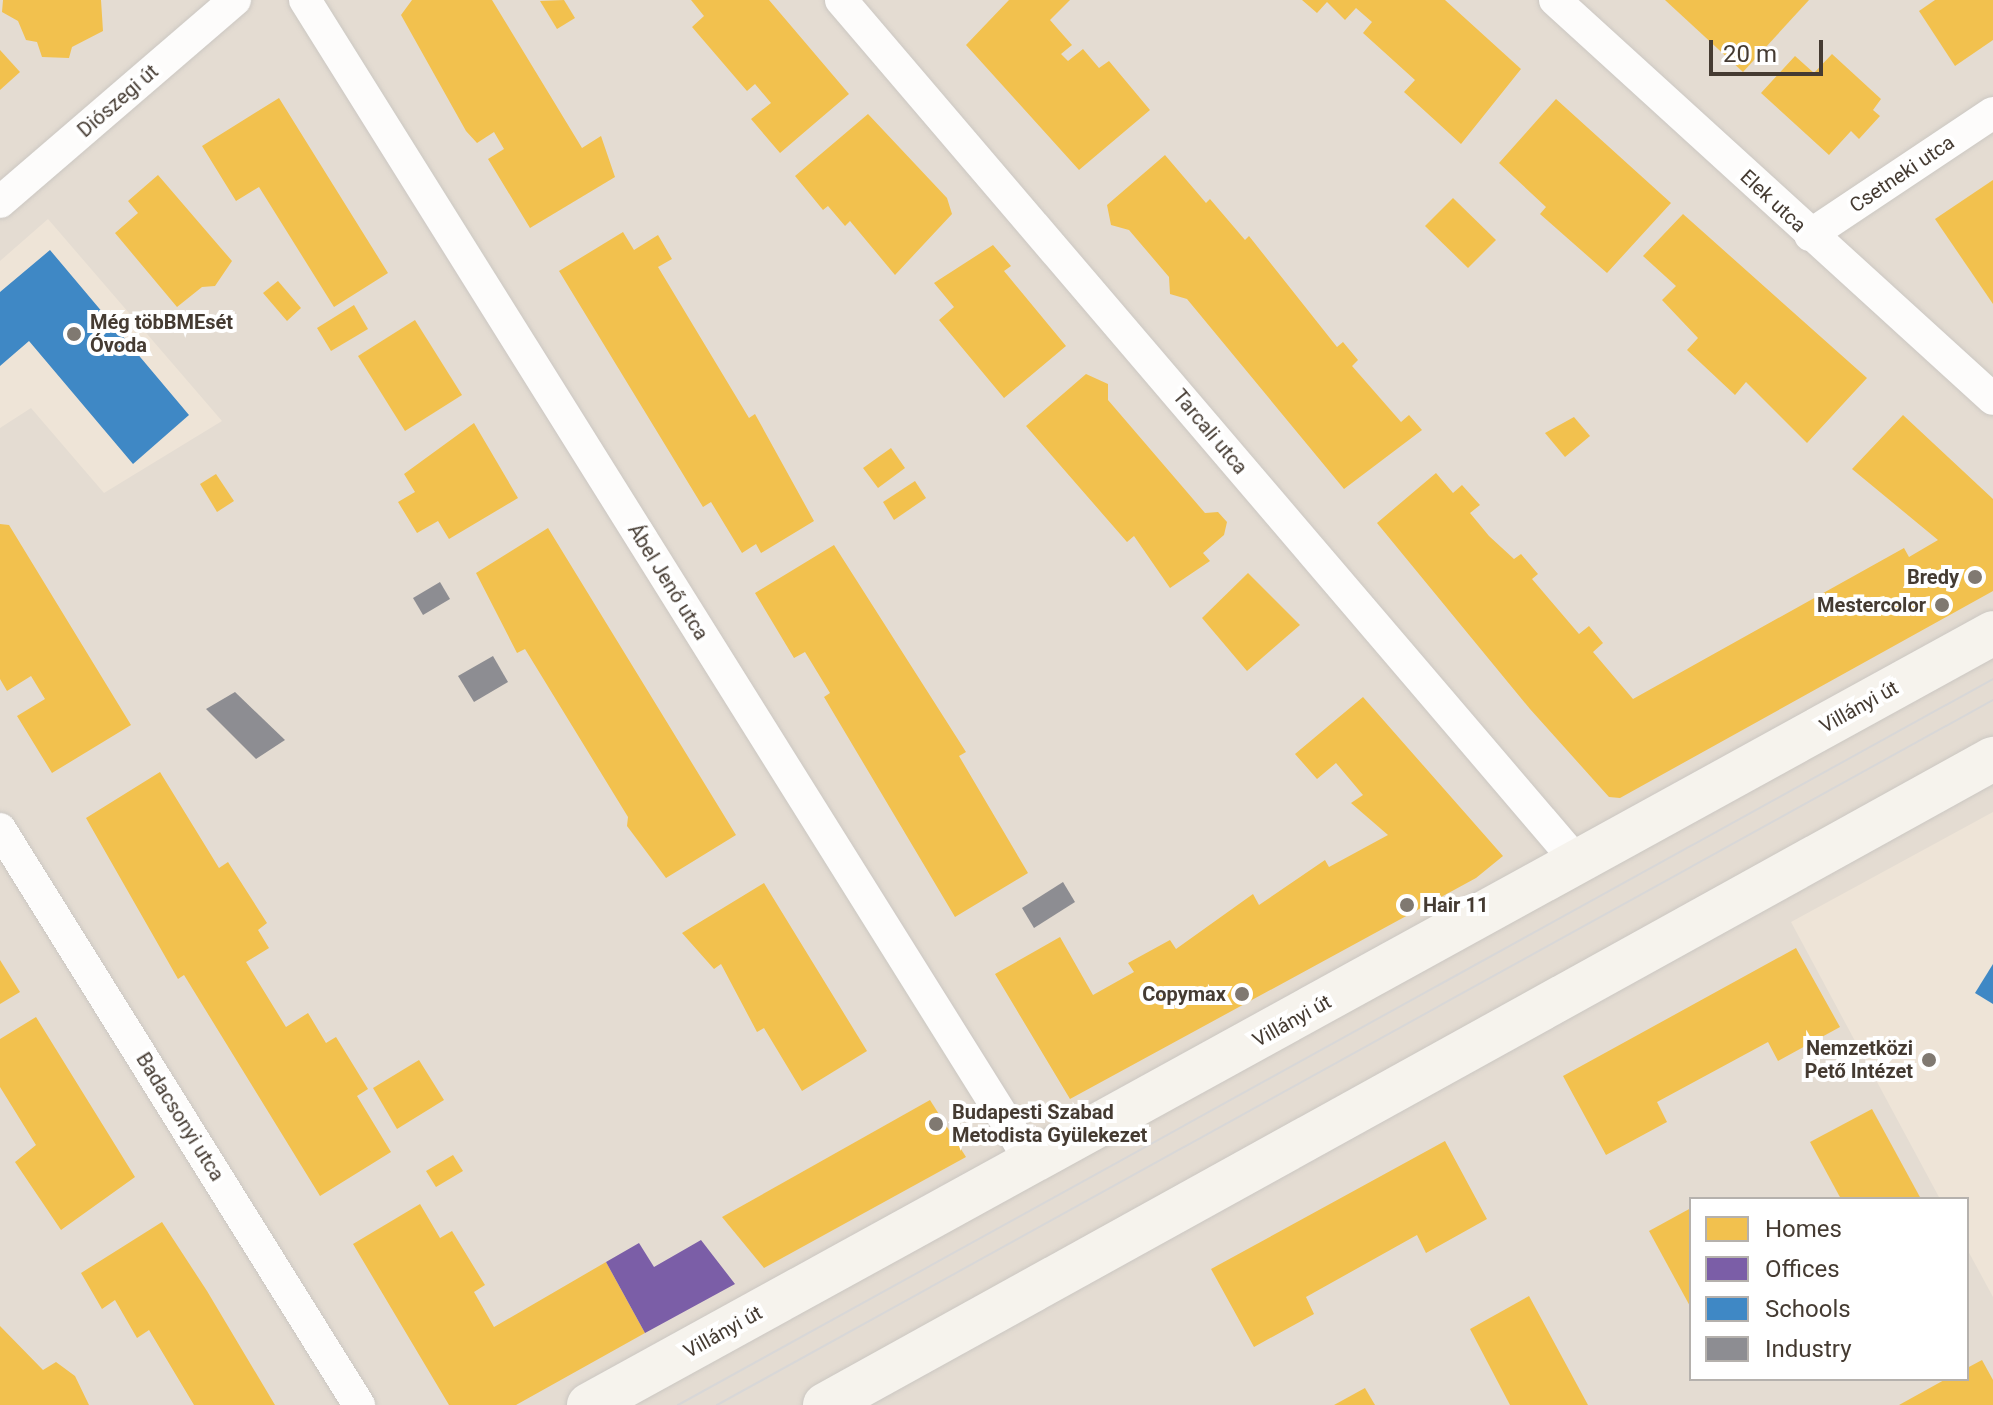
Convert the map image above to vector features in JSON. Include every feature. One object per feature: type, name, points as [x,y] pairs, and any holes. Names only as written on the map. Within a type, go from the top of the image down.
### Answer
[{"type":"street","name":"Diószegi út","points":[[0,202],[235,0]]},
{"type":"street","name":"Ábel Jenő utca","points":[[305,0],[1032,1163]]},
{"type":"street","name":"Tarcali utca","points":[[841,0],[1579,864]]},
{"type":"street","name":"Elek utca","points":[[1555,0],[1993,399]]},
{"type":"street","name":"Csetneki utca","points":[[1810,235],[1993,113]]},
{"type":"street","name":"Villányi út","points":[[589,1405],[1579,864],[1993,633]]},
{"type":"street","points":[[825,1405],[1993,759]]},
{"type":"street","name":"Badacsonyi utca","points":[[0,829],[359,1405]]},
{"type":"shaded area","points":[[0,0],[1993,0],[1993,1405],[0,1405]]},
{"type":"shaded area","name":"Még töbBMEsét Óvoda","points":[[48,219],[222,421],[104,493],[31,408],[0,428],[0,261]]},
{"type":"shaded area","name":"Nemzetközi Pető Intézet","points":[[1993,812],[1993,1297],[1969,1253],[1969,1197],[1939,1197],[1791,922]]},
{"type":"building: Homes","points":[[3,0],[101,0],[103,31],[72,47],[69,58],[42,57],[37,42],[26,40],[18,21],[2,12]]},
{"type":"building: Homes","points":[[412,0],[492,0],[582,148],[601,136],[615,177],[530,228],[488,159],[504,149],[494,132],[477,143],[466,131],[401,15]]},
{"type":"building: Homes","points":[[564,0],[575,18],[557,29],[540,1]]},
{"type":"building: Homes","points":[[691,0],[769,0],[849,94],[780,153],[751,119],[771,103],[755,84],[747,91],[692,27],[704,16]]},
{"type":"building: Homes","points":[[1009,0],[1070,0],[1050,20],[1072,45],[1061,54],[1068,61],[1083,49],[1099,68],[1109,61],[1150,110],[1079,170],[966,45]]},
{"type":"building: Homes","points":[[1302,0],[1445,0],[1521,69],[1461,144],[1404,92],[1415,80],[1363,33],[1372,22],[1356,8],[1345,20],[1327,2],[1317,13]]},
{"type":"building: Homes","points":[[1665,0],[1809,0],[1743,72]]},
{"type":"building: Homes","points":[[1935,0],[1993,0],[1993,40],[1955,66],[1919,11]]},
{"type":"building: Homes","points":[[0,50],[20,72],[0,90]]},
{"type":"building: Homes","points":[[1832,54],[1881,99],[1873,110],[1880,116],[1859,139],[1851,131],[1829,155],[1761,93],[1795,56],[1814,73]]},
{"type":"building: Homes","points":[[279,98],[388,273],[334,307],[259,187],[236,201],[202,146]]},
{"type":"building: Homes","points":[[1556,99],[1671,203],[1607,273],[1540,214],[1546,207],[1499,163]]},
{"type":"building: Homes","points":[[868,114],[947,198],[952,214],[895,275],[850,221],[845,226],[828,206],[823,210],[795,176]]},
{"type":"building: Homes","points":[[1165,155],[1206,203],[1210,199],[1245,240],[1249,236],[1337,347],[1343,342],[1358,360],[1352,366],[1401,422],[1409,415],[1422,430],[1344,489],[1187,299],[1170,294],[1169,277],[1129,230],[1111,225],[1107,205]]},
{"type":"building: Homes","points":[[158,175],[232,261],[215,286],[202,287],[177,307],[115,233],[138,213],[128,201]]},
{"type":"building: Homes","points":[[1993,180],[1993,304],[1935,219]]},
{"type":"building: Homes","points":[[1453,198],[1496,240],[1468,268],[1425,226]]},
{"type":"building: Homes","points":[[1683,214],[1867,378],[1807,443],[1746,382],[1735,395],[1687,350],[1698,338],[1662,300],[1676,286],[1643,256]]},
{"type":"building: Homes","points":[[623,232],[634,250],[658,235],[672,259],[658,267],[749,418],[755,414],[814,521],[761,553],[756,544],[742,553],[711,502],[703,507],[559,271]]},
{"type":"building: Homes","points":[[993,245],[1011,266],[1004,271],[1066,346],[1004,398],[939,320],[954,307],[934,283]]},
{"type":"building: Homes","points":[[278,281],[301,308],[287,321],[263,293]]},
{"type":"building: Homes","points":[[354,305],[368,329],[331,351],[317,328]]},
{"type":"building: Homes","points":[[415,320],[462,395],[405,431],[358,356]]},
{"type":"building: Homes","points":[[1086,374],[1108,384],[1108,400],[1205,513],[1218,512],[1227,522],[1224,535],[1203,553],[1210,561],[1170,588],[1134,536],[1127,542],[1026,426]]},
{"type":"building: Homes","points":[[1903,415],[1993,499],[1993,591],[1620,798],[1609,797],[1530,709],[1377,523],[1436,473],[1453,493],[1462,485],[1480,505],[1470,513],[1489,536],[1514,559],[1521,554],[1538,574],[1532,579],[1579,634],[1589,626],[1603,643],[1593,652],[1633,699],[1904,548],[1909,557],[1938,540],[1852,469]]},
{"type":"building: Homes","points":[[1574,417],[1590,436],[1565,457],[1545,433]]},
{"type":"building: Homes","points":[[474,423],[518,498],[449,539],[438,521],[417,533],[398,502],[415,492],[404,474]]},
{"type":"building: Homes","points":[[891,448],[905,468],[878,488],[863,468]]},
{"type":"building: Homes","points":[[216,474],[234,501],[217,512],[200,484]]},
{"type":"building: Homes","points":[[915,481],[926,498],[894,520],[883,502]]},
{"type":"building: Homes","points":[[0,524],[9,525],[131,725],[52,773],[17,716],[45,699],[31,676],[7,691],[0,679]]},
{"type":"building: Homes","points":[[548,528],[736,835],[666,878],[627,826],[628,817],[525,649],[517,653],[476,573]]},
{"type":"building: Homes","points":[[834,545],[966,752],[959,756],[1028,873],[955,917],[824,697],[830,693],[805,652],[794,658],[755,593]]},
{"type":"building: Homes","points":[[1248,573],[1300,625],[1247,671],[1202,618]]},
{"type":"building: Homes","points":[[1363,697],[1503,856],[1476,878],[1070,1099],[995,974],[1060,937],[1093,995],[1134,972],[1128,963],[1170,940],[1176,949],[1253,894],[1259,905],[1325,860],[1329,867],[1388,835],[1351,803],[1363,795],[1336,763],[1317,779],[1295,754]]},
{"type":"building: Homes","points":[[160,772],[219,868],[228,862],[267,923],[258,930],[269,948],[246,962],[286,1027],[308,1013],[326,1043],[336,1037],[368,1089],[357,1096],[391,1152],[320,1196],[184,975],[178,979],[86,818]]},
{"type":"building: Homes","points":[[764,883],[867,1051],[802,1091],[764,1028],[757,1032],[721,964],[714,969],[682,933]]},
{"type":"building: Homes","points":[[1796,948],[1840,1027],[1778,1061],[1768,1042],[1657,1102],[1667,1122],[1606,1155],[1563,1076]]},
{"type":"building: Homes","points":[[0,960],[20,992],[0,1004]]},
{"type":"building: Homes","points":[[36,1017],[135,1177],[61,1230],[15,1162],[36,1145],[0,1087],[0,1039]]},
{"type":"building: Homes","points":[[419,1060],[444,1100],[397,1129],[373,1088]]},
{"type":"building: Homes","points":[[930,1100],[966,1157],[764,1268],[722,1217]]},
{"type":"building: Homes","points":[[1872,1109],[1920,1197],[1840,1197],[1810,1142]]},
{"type":"building: Homes","points":[[1445,1141],[1487,1219],[1426,1253],[1417,1235],[1306,1297],[1314,1314],[1254,1347],[1211,1269]]},
{"type":"building: Homes","points":[[453,1155],[463,1171],[436,1187],[426,1171]]},
{"type":"building: Homes","points":[[420,1204],[440,1238],[452,1231],[485,1285],[474,1292],[494,1327],[606,1262],[645,1333],[516,1405],[449,1405],[353,1244]]},
{"type":"building: Homes","points":[[1689,1209],[1689,1304],[1649,1231]]},
{"type":"building: Homes","points":[[162,1222],[275,1405],[194,1405],[149,1330],[137,1338],[115,1300],[102,1309],[81,1273]]},
{"type":"building: Homes","points":[[1529,1296],[1588,1405],[1510,1405],[1470,1329]]},
{"type":"building: Homes","points":[[0,1326],[43,1370],[56,1362],[75,1376],[89,1405],[0,1405]]},
{"type":"building: Homes","points":[[1982,1360],[1993,1380],[1993,1405],[1899,1405],[1942,1381],[1969,1381],[1969,1367]]},
{"type":"building: Homes","points":[[1365,1388],[1375,1405],[1334,1405]]},
{"type":"building: Offices","points":[[701,1240],[735,1284],[645,1333],[606,1262],[639,1243],[654,1267]]},
{"type":"building: Schools","points":[[50,250],[189,415],[133,464],[29,341],[0,366],[0,292]]},
{"type":"building: Schools","points":[[1993,964],[1993,1004],[1975,993]]},
{"type":"building: Industry","points":[[440,582],[450,599],[423,615],[413,598]]},
{"type":"building: Industry","points":[[493,656],[508,682],[474,702],[458,676]]},
{"type":"building: Industry","points":[[235,692],[285,740],[256,759],[206,709]]},
{"type":"building: Industry","points":[[1063,882],[1075,902],[1034,928],[1022,908]]},
{"type":"tram line","points":[[678,1405],[1993,679]]},
{"type":"tram line","points":[[717,1405],[1993,700]]},
{"type":"place","name":"Még töbBMEsét Óvoda","points":[[74,334]]},
{"type":"place","name":"Bredy","points":[[1975,577]]},
{"type":"place","name":"Mestercolor","points":[[1942,605]]},
{"type":"place","name":"Hair 11","points":[[1407,905]]},
{"type":"place","name":"Copymax","points":[[1242,994]]},
{"type":"place","name":"Nemzetközi Pető Intézet","points":[[1929,1060]]},
{"type":"place","name":"Budapesti Szabad Metodista Gyülekezet","points":[[936,1124]]}]
